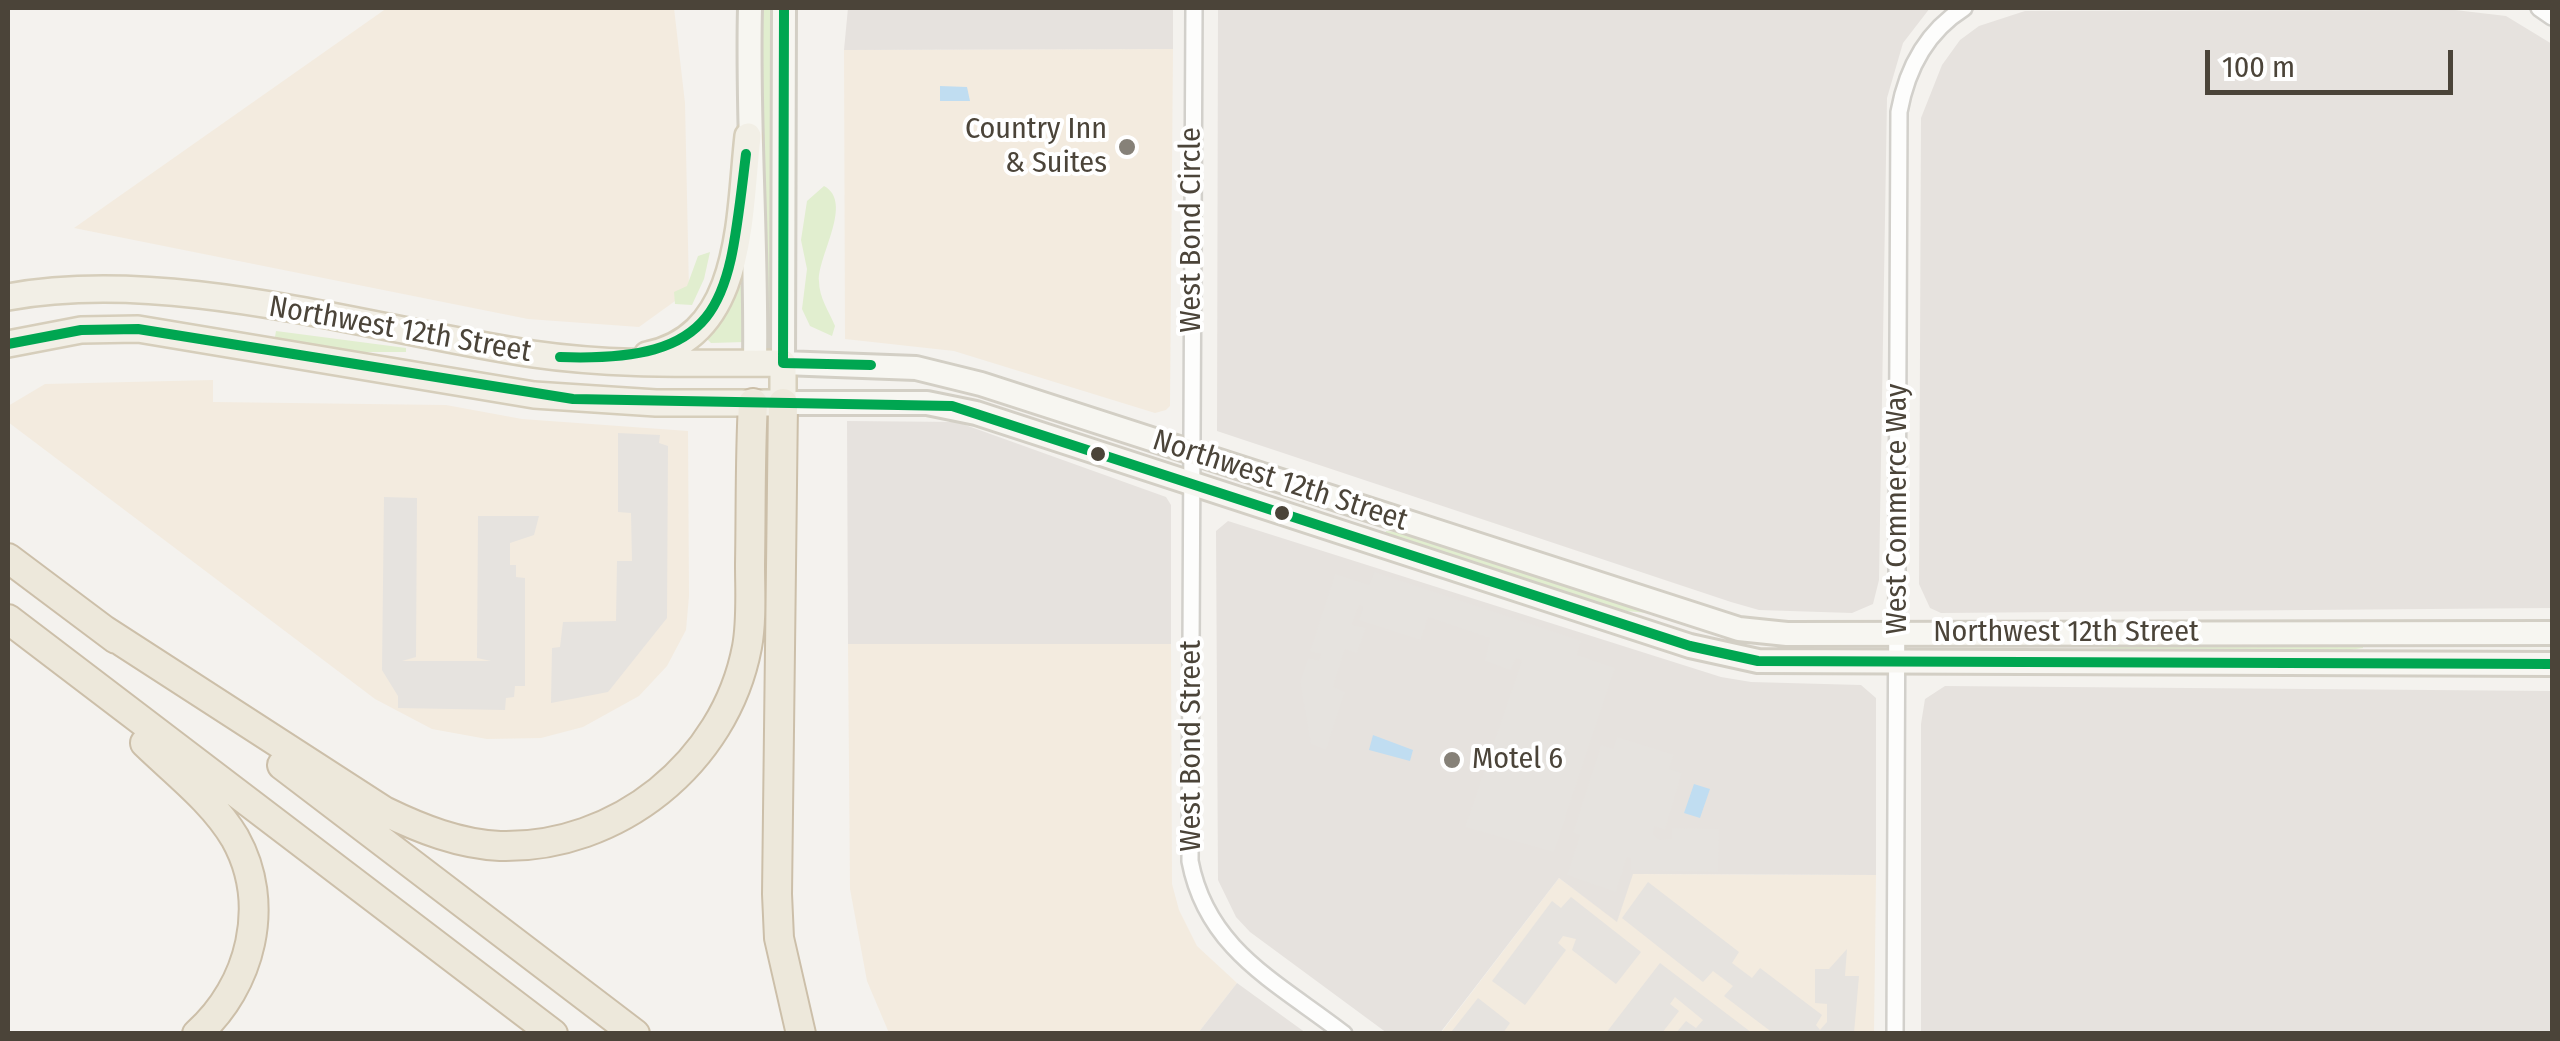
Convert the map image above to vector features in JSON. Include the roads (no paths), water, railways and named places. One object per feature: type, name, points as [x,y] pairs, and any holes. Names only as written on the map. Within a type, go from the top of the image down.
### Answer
[{"type":"highway","points":[[104,630],[414,826],[500,846],[578,836],[622,817],[674,780],[714,730],[739,676],[749,621],[753,403]]},
{"type":"highway","points":[[783,403],[777,894],[779,938],[800,1034]]},
{"type":"highway","points":[[8,558],[635,1034]]},
{"type":"highway","points":[[8,619],[553,1034]]},
{"type":"highway","points":[[35,640],[210,805],[243,855],[253,896],[247,958],[229,1000],[197,1034]]},
{"type":"main road","points":[[750,8],[748,136],[756,228],[753,403]]},
{"type":"main road","points":[[783,403],[784,8]]},
{"type":"main road","points":[[618,362],[668,351],[688,340],[716,306],[735,244],[748,136]]},
{"type":"main road","name":"Northwest 12th Street","points":[[8,296],[78,287],[157,289],[535,354],[618,362],[883,365],[946,374],[1722,624],[1788,634],[2552,633]]},
{"type":"main road","name":"Northwest 12th Street","points":[[8,344],[81,330],[138,329],[534,395],[656,403],[952,406],[1734,658],[1897,664],[2552,664]]},
{"type":"street","name":"West Bond Circle","points":[[1192,452],[1194,8]]},
{"type":"street","name":"West Commerce Way","points":[[1895,1034],[1900,112],[1904,87],[1923,46],[1964,8]]},
{"type":"street","points":[[2539,8],[2552,16]]},
{"type":"street","name":"West Bond Street","points":[[1192,452],[1194,879],[1209,920],[1230,947],[1344,1034]]},
{"type":"water","points":[[940,86],[967,87],[970,101],[940,101]]},
{"type":"water","points":[[1373,735],[1413,750],[1410,761],[1369,750]]},
{"type":"water","points":[[1694,784],[1710,789],[1700,818],[1684,813]]},
{"type":"place","name":"Country Inn & Suites","points":[[1127,147]]},
{"type":"place","name":"Motel 6","points":[[1452,760]]}]
